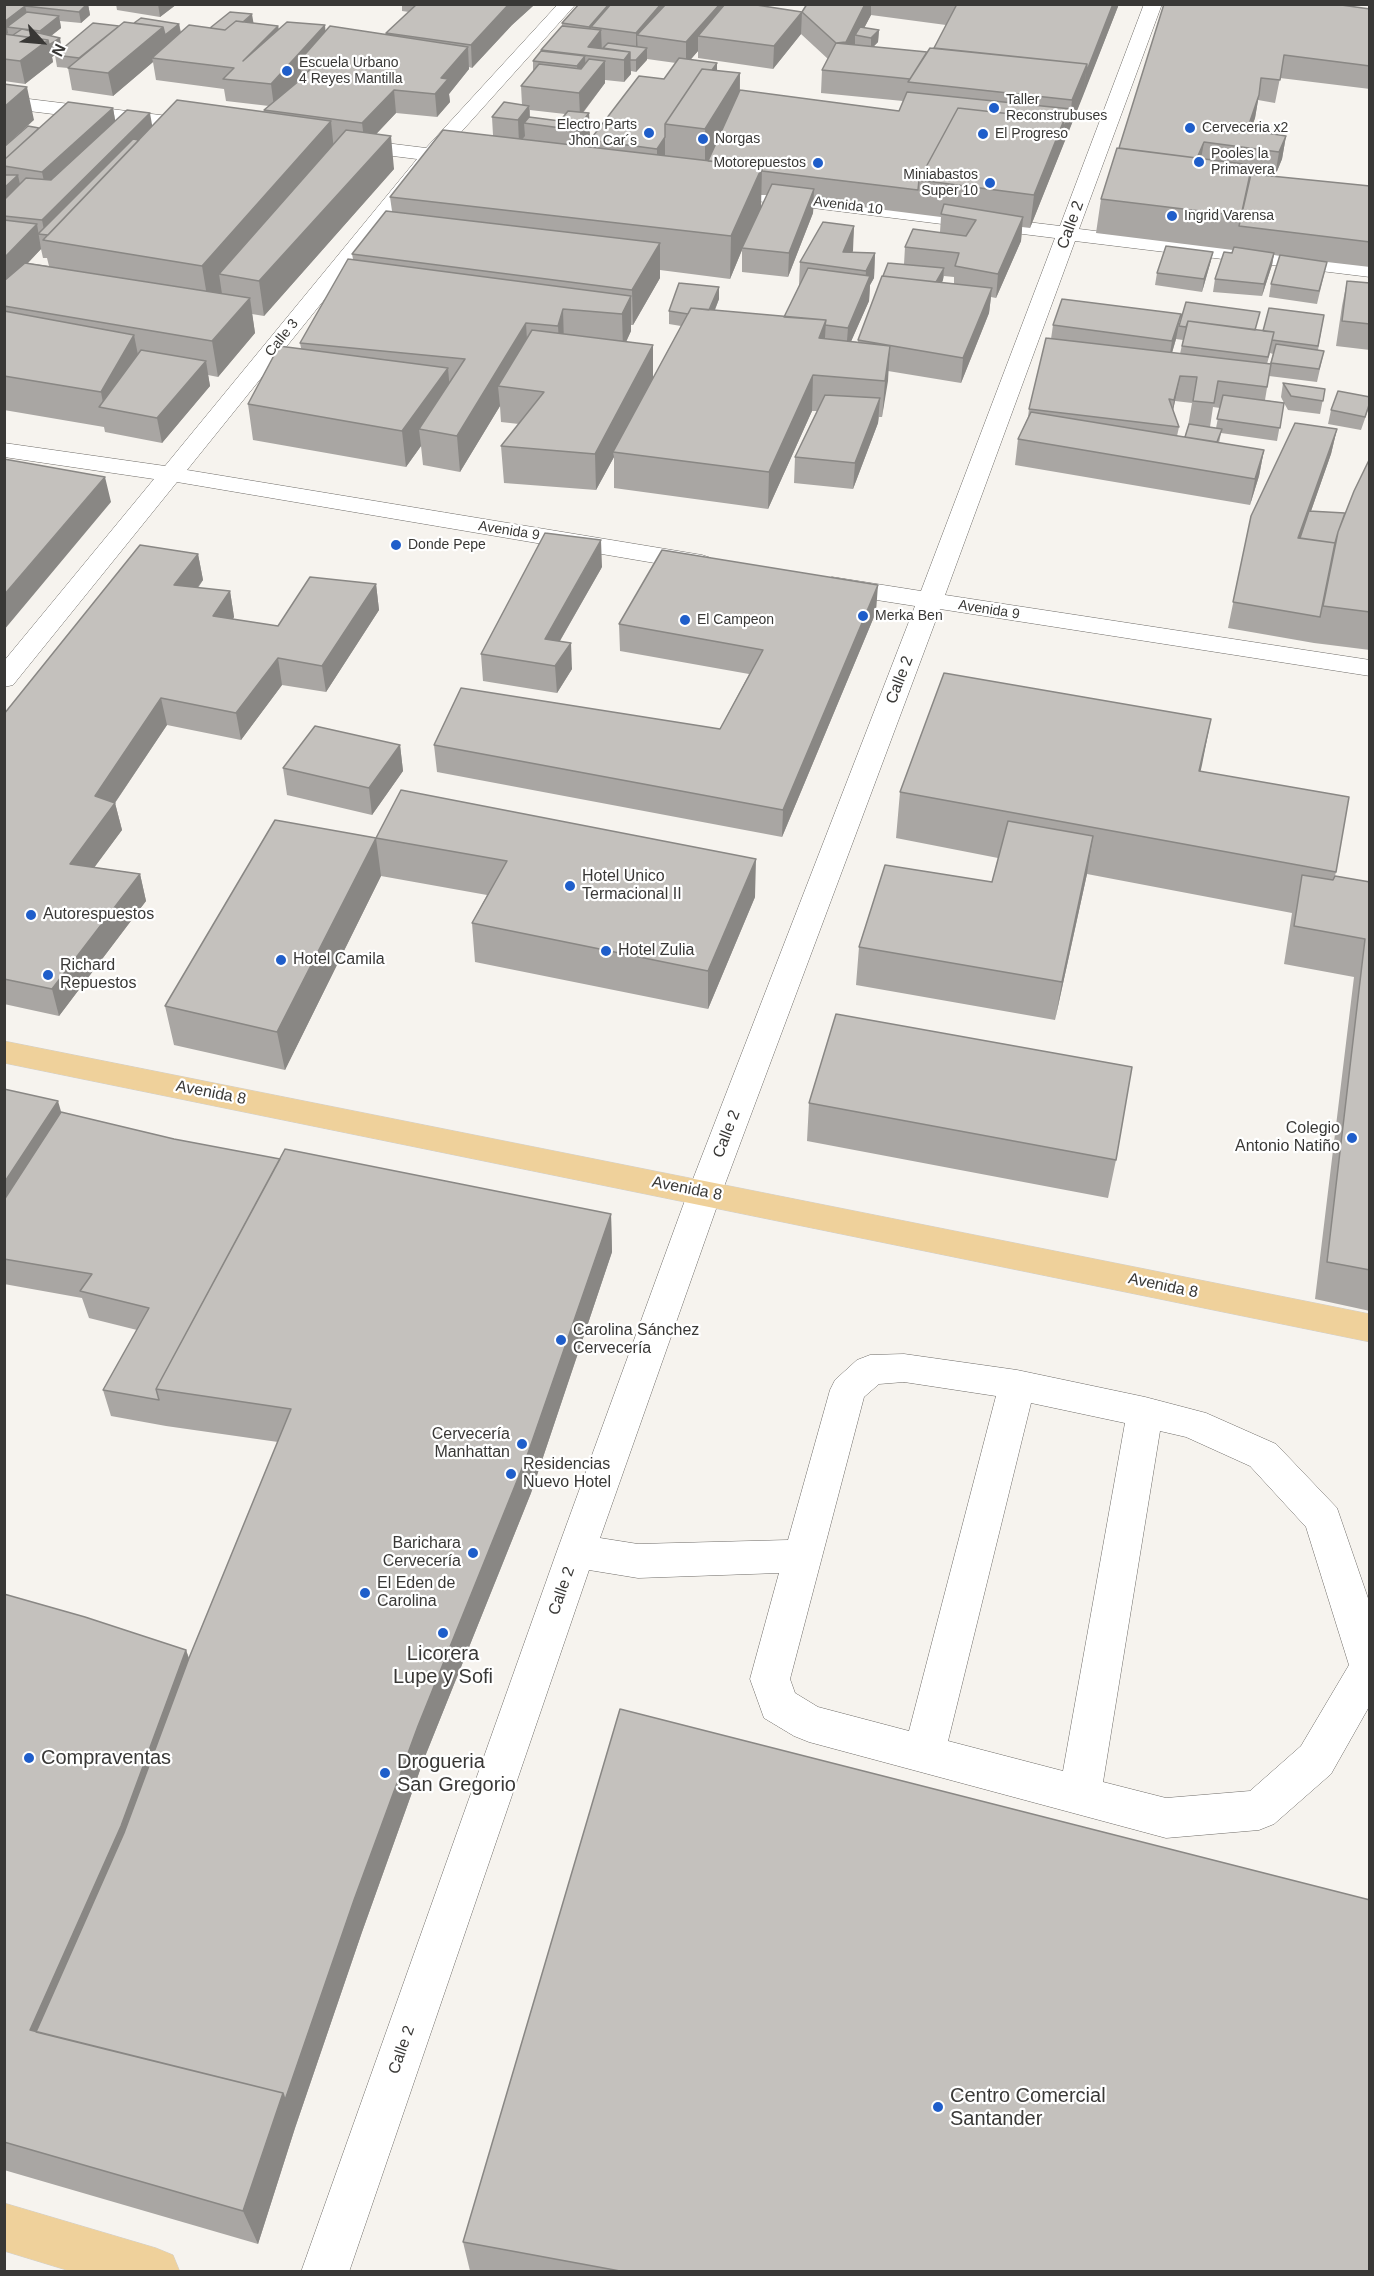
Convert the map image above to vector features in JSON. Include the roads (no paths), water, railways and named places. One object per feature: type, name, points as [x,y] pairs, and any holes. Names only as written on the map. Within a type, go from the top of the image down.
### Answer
[{"type":"main road","name":"Avenida 8","points":[[4,1052],[1370,1328]]},
{"type":"main road","points":[[4,2227],[156,2271]]},
{"type":"street","name":"Calle 3","points":[[4,679],[431,154],[568,4]]},
{"type":"street","name":"Calle 2","points":[[325,2271],[576,1551],[705,1192],[930,601],[1153,4]]},
{"type":"street","points":[[4,102],[218,128]]},
{"type":"street","points":[[265,134],[490,162]]},
{"type":"street","name":"Avenida 10","points":[[702,188],[1370,271]]},
{"type":"street","name":"Avenida 9","points":[[4,450],[170,474],[720,566]]},
{"type":"street","name":"Avenida 9","points":[[813,581],[1370,668]]},
{"type":"street","points":[[904,1368],[1017,1384],[1193,1424],[1263,1455],[1323,1519],[1369,1666],[1316,1760],[1258,1810],[1166,1818],[809,1723],[778,1705],[770,1679],[848,1390],[870,1370],[904,1368]]},
{"type":"street","points":[[924,1753],[1017,1384]]},
{"type":"street","points":[[1080,1796],[1145,1412]]},
{"type":"street","points":[[576,1551],[638,1561],[803,1556]]},
{"type":"place","name":"Escuela Urbano 4 Reyes Mantilla","points":[[287,71]]},
{"type":"place","name":"Taller Reconstrubuses","points":[[994,108]]},
{"type":"place","name":"Cerveceria x2","points":[[1190,128]]},
{"type":"place","name":"Electro Parts Jhon Car´s","points":[[649,133]]},
{"type":"place","name":"El Progreso","points":[[983,134]]},
{"type":"place","name":"Norgas","points":[[703,139]]},
{"type":"place","name":"Pooles la Primavera","points":[[1199,162]]},
{"type":"place","name":"Motorepuestos","points":[[818,163]]},
{"type":"place","name":"Miniabastos Super 10","points":[[990,183]]},
{"type":"place","name":"Ingrid Varensa","points":[[1172,216]]},
{"type":"place","name":"Donde Pepe","points":[[396,545]]},
{"type":"place","name":"Merka Ben","points":[[863,616]]},
{"type":"place","name":"El Campeon","points":[[685,620]]},
{"type":"place","name":"Hotel Unico Termacional II","points":[[570,886]]},
{"type":"place","name":"Autorespuestos","points":[[31,915]]},
{"type":"place","name":"Hotel Zulia","points":[[606,951]]},
{"type":"place","name":"Hotel Camila","points":[[281,960]]},
{"type":"place","name":"Richard Repuestos","points":[[48,975]]},
{"type":"place","name":"Colegio Antonio Natiño","points":[[1352,1138]]},
{"type":"place","name":"Carolina Sánchez Cervecería","points":[[561,1340]]},
{"type":"place","name":"Cervecería Manhattan","points":[[522,1444]]},
{"type":"place","name":"Residencias Nuevo Hotel","points":[[511,1474]]},
{"type":"place","name":"Barichara Cervecería","points":[[473,1553]]},
{"type":"place","name":"El Eden de Carolina","points":[[365,1593]]},
{"type":"place","name":"Licorera Lupe y Sofi","points":[[443,1633]]},
{"type":"place","name":"Compraventas","points":[[29,1758]]},
{"type":"place","name":"Drogueria San Gregorio","points":[[385,1773]]},
{"type":"place","name":"Centro Comercial Santander","points":[[938,2107]]}]
